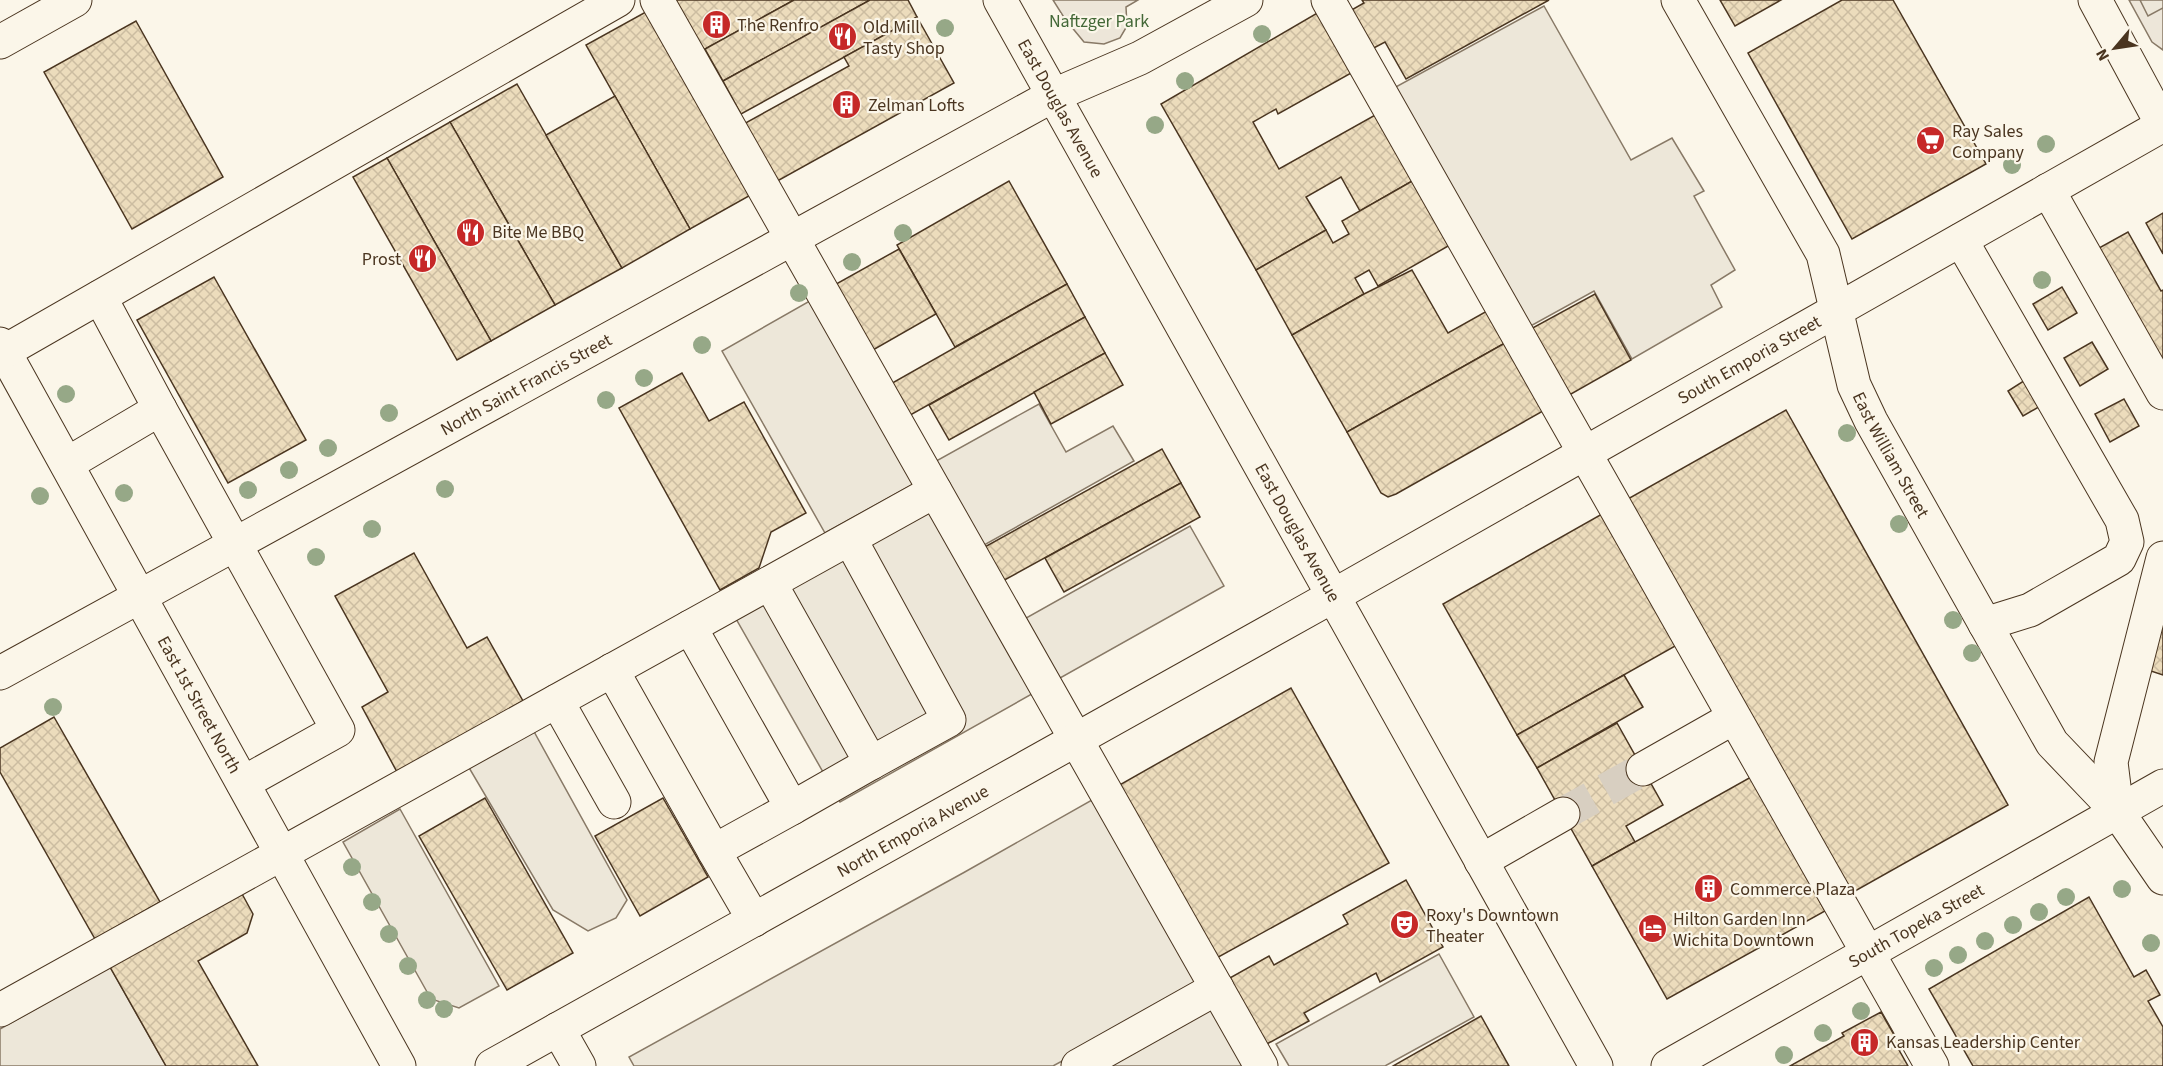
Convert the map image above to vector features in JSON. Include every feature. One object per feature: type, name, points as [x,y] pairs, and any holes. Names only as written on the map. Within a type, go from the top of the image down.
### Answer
[{"type":"street","points":[[0,42],[75,0]]},
{"type":"street","points":[[2,350],[100,297],[618,0]]},
{"type":"street","points":[[657,0],[1261,1066]]},
{"type":"street","name":"East Douglas Avenue","points":[[1000,0],[1596,1066]]},
{"type":"street","name":"North Saint Francis Street","points":[[0,674],[1052,96],[1140,58],[1246,0]]},
{"type":"street","points":[[1328,0],[1932,1066]]},
{"type":"street","name":"East William Street","points":[[1678,0],[1823,254],[1854,385],[1870,421],[2052,743],[2117,812],[2163,878]]},
{"type":"street","points":[[2095,0],[2163,125]]},
{"type":"street","name":"South Emporia Street","points":[[1333,596],[2163,125]]},
{"type":"street","points":[[2048,190],[2163,393]]},
{"type":"street","points":[[1961,240],[2122,520],[2127,542],[2119,559],[2030,610],[1985,624]]},
{"type":"street","points":[[100,297],[338,730],[243,783]]},
{"type":"street","name":"East 1st Street North","points":[[2,350],[399,1066]]},
{"type":"street","points":[[67,465],[160,409]]},
{"type":"street","points":[[0,1010],[935,491]]},
{"type":"street","points":[[714,851],[949,720],[850,539]]},
{"type":"street","points":[[2117,812],[2111,762],[2163,560],[2127,542]]},
{"type":"street","points":[[770,583],[871,764]]},
{"type":"street","name":"North Emporia Avenue","points":[[501,1064],[558,1029],[1333,596]]},
{"type":"street","points":[[690,627],[792,808]]},
{"type":"street","points":[[612,670],[754,920]]},
{"type":"street","points":[[557,701],[614,802]]},
{"type":"street","points":[[1642,770],[1733,718]]},
{"type":"street","name":"South Topeka Street","points":[[1668,1066],[2163,786]]},
{"type":"street","points":[[1481,861],[1563,814]]},
{"type":"street","points":[[1078,1066],[1217,988]]},
{"type":"street","points":[[558,1029],[579,1066]]},
{"type":"green space","name":"Naftzger Park","points":[[1053,0],[1138,0],[1126,7],[1127,26],[1120,38],[1104,44],[1084,42]]},
{"type":"green space","points":[[2129,0],[2163,0],[2163,50],[2152,42]]},
{"type":"shaded area","points":[[2140,0],[2163,0],[2163,8],[2148,16]]},
{"type":"shaded area","points":[[1544,6],[1631,160],[1672,138],[1704,191],[1694,196],[1735,270],[1711,285],[1722,307],[1632,359],[1594,291],[1527,328],[1392,89]]},
{"type":"shaded area","points":[[822,294],[926,477],[825,533],[722,351]]},
{"type":"shaded area","points":[[1039,404],[1066,452],[1113,426],[1134,461],[977,549],[929,465]]},
{"type":"shaded area","points":[[935,505],[1039,690],[840,802],[735,617]]},
{"type":"shaded area","points":[[1190,526],[1224,586],[1053,682],[1019,622]]},
{"type":"shaded area","points":[[532,728],[627,900],[616,918],[588,931],[553,910],[468,766]]},
{"type":"shaded area","points":[[1099,796],[1252,1066],[1081,1066],[1075,1054],[1053,1066],[634,1066],[629,1057]]},
{"type":"shaded area","points":[[400,809],[499,986],[459,1008],[431,999],[343,842]]},
{"type":"shaded area","points":[[1439,954],[1474,1017],[1385,1066],[1289,1066],[1276,1044]]},
{"type":"shaded area","points":[[110,967],[166,1066],[0,1066],[0,1029]]},
{"type":"building","name":"The Renfro","points":[[669,0],[794,0],[698,53]]},
{"type":"building","points":[[794,0],[870,0],[723,81],[705,49]]},
{"type":"building","name":"Old Mill Tasty Shop","points":[[870,0],[908,0],[917,17],[741,114],[723,81]]},
{"type":"building","points":[[1362,0],[1549,0],[1406,79],[1385,42],[1370,50],[1348,12],[1364,3]]},
{"type":"building","points":[[1720,0],[1781,0],[1735,26]]},
{"type":"building","points":[[1842,0],[1893,0],[1986,164],[1852,239],[1748,53]]},
{"type":"building","points":[[653,8],[756,192],[690,229],[586,45]]},
{"type":"building","points":[[1319,12],[1353,72],[1278,114],[1276,109],[1253,122],[1279,169],[1377,114],[1414,180],[1360,211],[1341,177],[1306,197],[1326,230],[1256,270],[1161,104]]},
{"type":"building","name":"Zelman Lofts","points":[[917,17],[954,83],[772,184],[740,126],[849,66],[844,57]]},
{"type":"building","points":[[136,21],[223,177],[132,229],[44,72]]},
{"type":"building","points":[[517,84],[622,268],[555,305],[450,122]]},
{"type":"building","points":[[615,96],[690,229],[622,268],[546,135]]},
{"type":"building","name":"Bite Me BBQ","points":[[450,122],[555,305],[491,341],[387,158]]},
{"type":"building","name":"Prost","points":[[387,158],[491,341],[457,360],[353,177]]},
{"type":"building","points":[[1414,180],[1450,245],[1378,286],[1369,270],[1355,278],[1364,294],[1292,335],[1256,270],[1326,230],[1333,243],[1349,234],[1342,221]]},
{"type":"building","points":[[1009,181],[1067,284],[955,347],[897,245]]},
{"type":"building","points":[[2163,213],[2163,254],[2146,223]]},
{"type":"building","points":[[2128,232],[2161,291],[2163,290],[2163,363],[2099,248]]},
{"type":"building","points":[[899,249],[936,314],[866,354],[829,288]]},
{"type":"building","points":[[1412,270],[1448,333],[1487,311],[1505,343],[1347,432],[1292,335]]},
{"type":"building","points":[[214,277],[306,440],[228,483],[137,320]]},
{"type":"building","points":[[1067,284],[1085,317],[905,418],[887,386]]},
{"type":"building","points":[[2062,287],[2077,313],[2048,330],[2033,304]]},
{"type":"building","points":[[1595,294],[1631,360],[1564,398],[1527,331]]},
{"type":"building","points":[[1085,317],[1105,353],[949,440],[929,405]]},
{"type":"building","points":[[2092,342],[2108,369],[2080,386],[2064,358]]},
{"type":"building","points":[[1505,343],[1543,411],[1396,494],[1388,497],[1381,493],[1347,432]]},
{"type":"building","points":[[1105,353],[1123,385],[1051,424],[1034,392]]},
{"type":"building","points":[[682,373],[709,421],[744,402],[806,513],[771,532],[759,568],[720,590],[619,408]]},
{"type":"building","points":[[2033,375],[2049,401],[2023,416],[2008,391]]},
{"type":"building","points":[[2124,399],[2139,426],[2110,442],[2095,414]]},
{"type":"building","points":[[1786,410],[2008,805],[1848,895],[1626,500]]},
{"type":"building","points":[[1162,449],[1181,483],[999,583],[981,549]]},
{"type":"building","points":[[1181,483],[1200,517],[1064,592],[1045,558]]},
{"type":"building","points":[[1602,514],[1677,645],[1517,735],[1443,604]]},
{"type":"building","points":[[414,553],[467,648],[487,637],[523,701],[397,772],[362,707],[388,692],[335,596]]},
{"type":"building","points":[[2163,613],[2163,675],[2145,669]]},
{"type":"building","points":[[1624,675],[1643,707],[1537,768],[1517,735]]},
{"type":"building","points":[[1291,688],[1389,863],[1213,960],[1116,787]]},
{"type":"building","points":[[54,717],[160,902],[95,939],[0,772],[0,748]]},
{"type":"building","points":[[1617,723],[1663,805],[1626,826],[1635,842],[1592,866],[1537,768]]},
{"type":"building","name":"Commerce Plaza","points":[[1751,777],[1825,911],[1667,999],[1592,866]]},
{"type":"building","points":[[485,798],[573,953],[507,990],[419,836]]},
{"type":"building","points":[[663,798],[708,877],[640,916],[595,836]]},
{"type":"building","points":[[1406,880],[1443,947],[1380,982],[1376,973],[1304,1013],[1309,1021],[1265,1045],[1228,979],[1269,956],[1274,965],[1348,924],[1343,915]]},
{"type":"building","points":[[241,892],[253,914],[247,933],[198,961],[258,1066],[166,1066],[110,967]]},
{"type":"building","points":[[2089,897],[2134,977],[2146,970],[2160,995],[2148,1001],[2163,1027],[2163,1066],[1973,1066],[1929,989]]},
{"type":"building","name":"Kansas Leadership Center","points":[[1881,1012],[1902,1049],[1899,1050],[1908,1066],[1790,1066],[1844,1036],[1842,1033]]},
{"type":"building","points":[[1481,1016],[1509,1066],[1393,1066]]},
{"type":"tunnel","points":[[1563,814],[1643,769]]},
{"type":"place","name":"The Renfro","points":[[716,25]]},
{"type":"place","name":"Old Mill Tasty Shop","points":[[842,37]]},
{"type":"place","name":"Zelman Lofts","points":[[847,105]]},
{"type":"place","name":"Ray Sales Company","points":[[1931,141]]},
{"type":"place","name":"Bite Me BBQ","points":[[471,232]]},
{"type":"place","name":"Prost","points":[[422,259]]},
{"type":"place","name":"Commerce Plaza","points":[[1709,889]]},
{"type":"place","name":"Roxy's Downtown Theater","points":[[1405,925]]},
{"type":"place","name":"Hilton Garden Inn Wichita Downtown","points":[[1652,929]]},
{"type":"place","name":"Kansas Leadership Center","points":[[1865,1042]]}]
